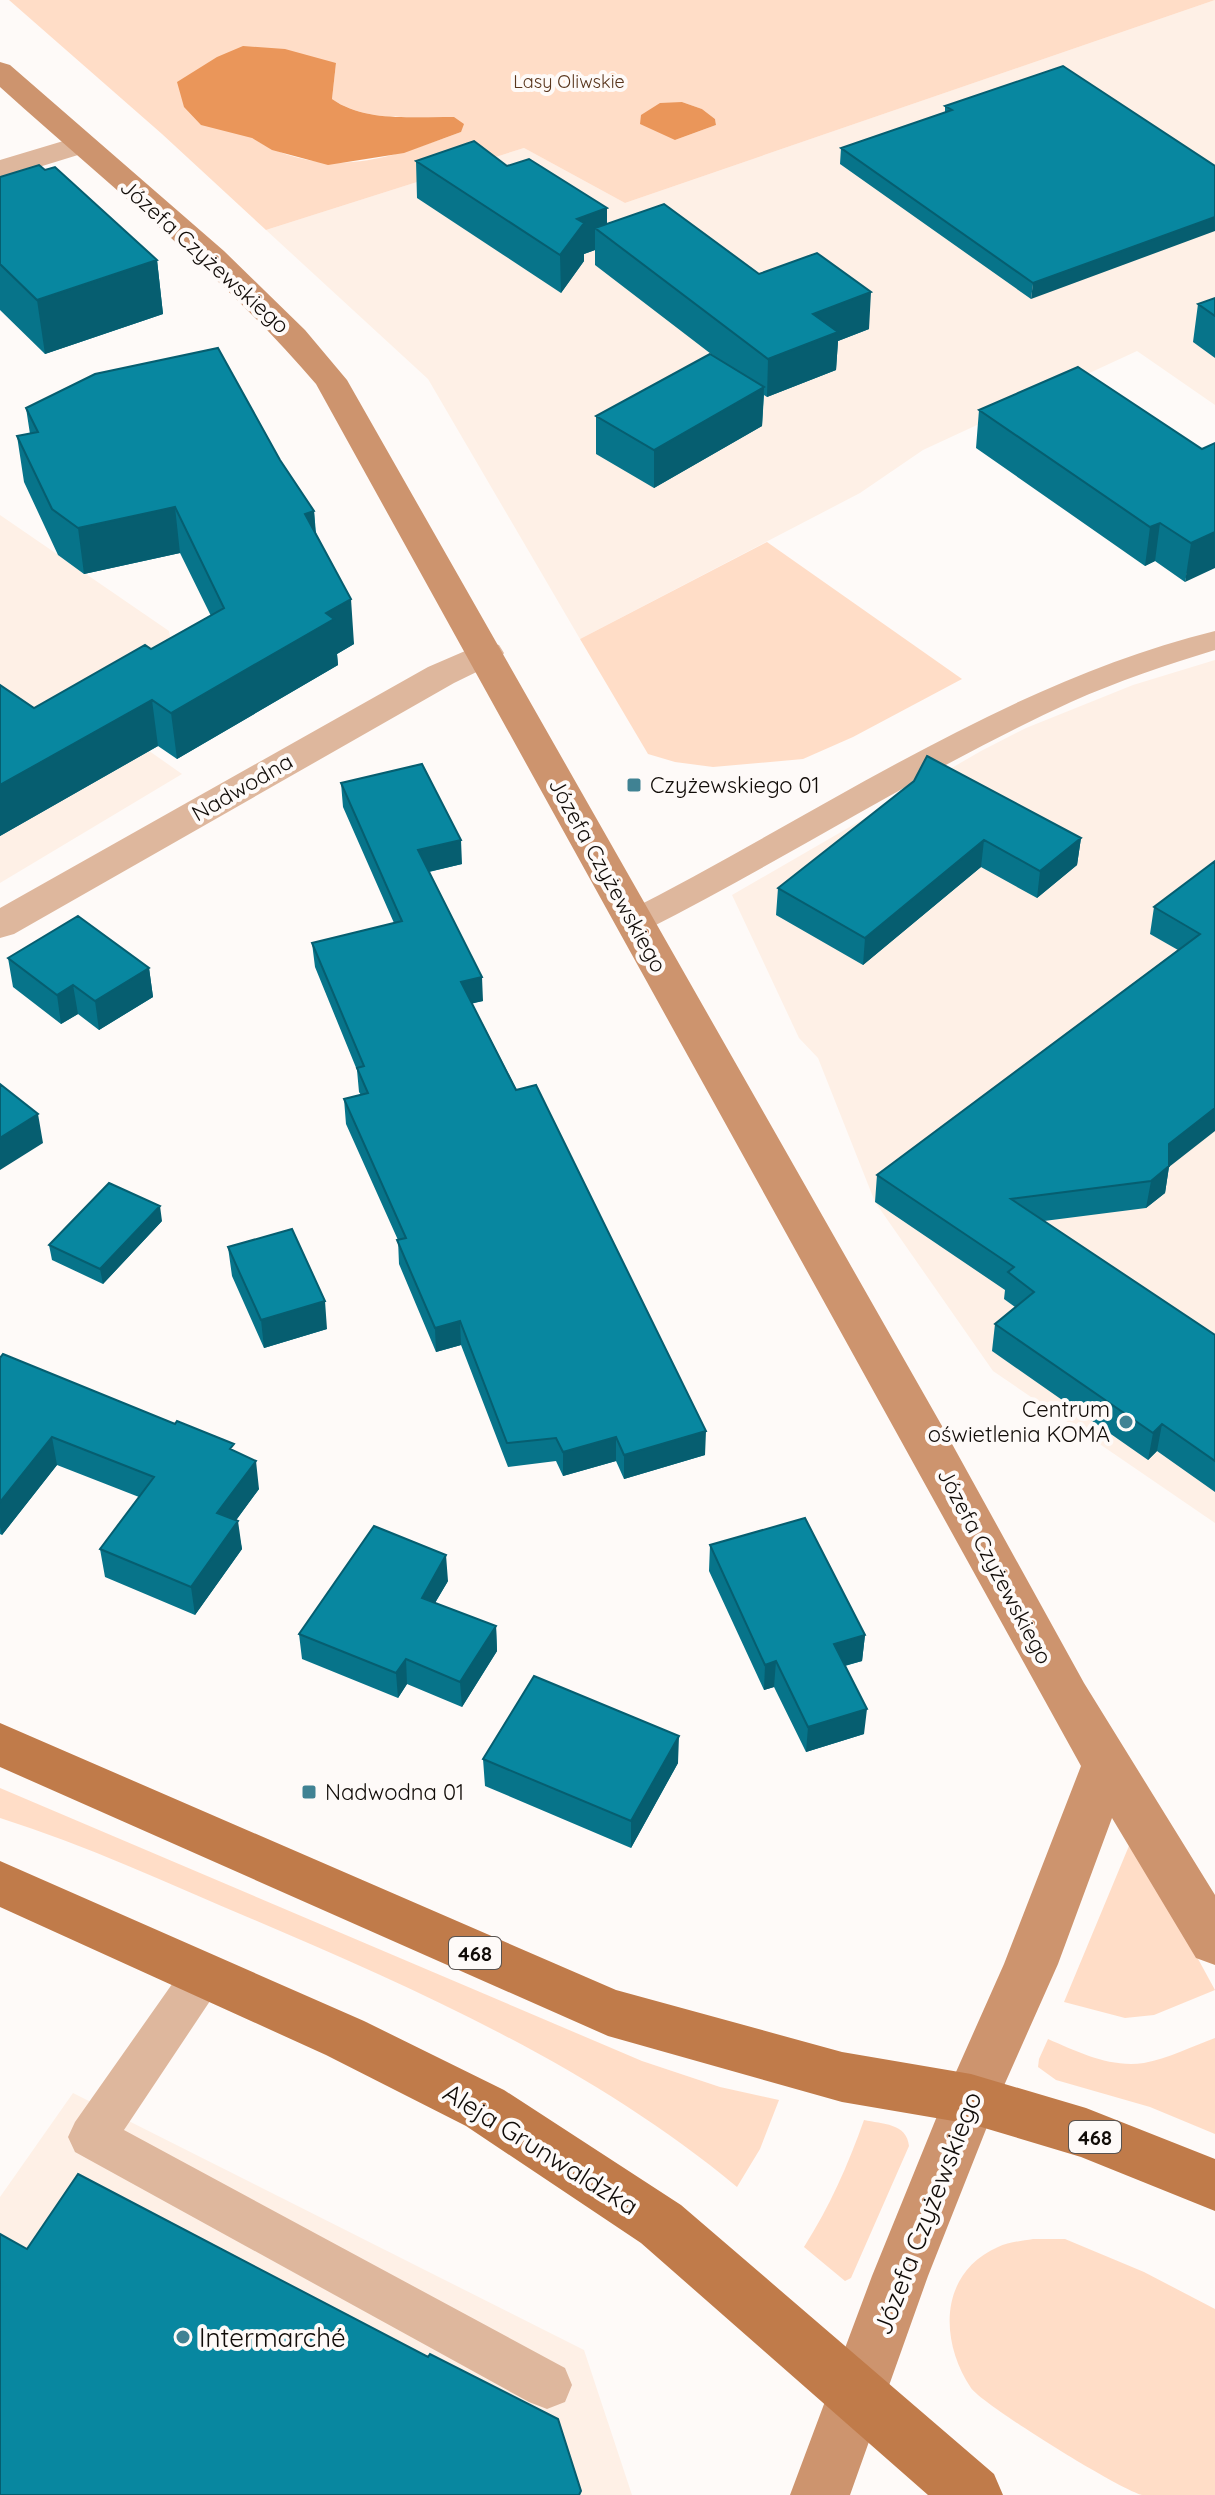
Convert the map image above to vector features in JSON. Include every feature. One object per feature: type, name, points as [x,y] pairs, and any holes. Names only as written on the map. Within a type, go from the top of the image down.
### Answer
[{"type":"main road","name":"468","points":[[0,1744],[608,2012],[842,2077],[971,2099],[1086,2133],[1215,2185]]},
{"type":"main road","name":"Aleja Grunwaldzka","points":[[0,1883],[345,2038],[485,2108],[661,2224],[973,2495]]},
{"type":"street","name":"Józefa Czyżewskiego","points":[[0,71],[80,145],[253,293],[330,380],[486,653],[1107,1765],[1215,1942]]},
{"type":"street","points":[[0,170],[80,145]]},
{"type":"street","name":"Nadwodna","points":[[0,925],[441,675],[486,653]]},
{"type":"street","name":"Józefa Czyżewskiego","points":[[820,2495],[900,2276],[971,2099],[1031,1964],[1107,1765]]},
{"type":"lane","points":[[634,922],[698,892],[892,780],[1007,718],[1107,673],[1215,640]]},
{"type":"lane","points":[[205,1974],[92,2137],[547,2385]]},
{"type":"shaded area","points":[[1215,0],[1215,405],[1137,351],[923,450],[860,493],[580,639],[428,379],[266,230],[524,148],[625,203]]},
{"type":"shaded area","points":[[243,46],[285,49],[336,63],[332,99],[345,107],[390,117],[454,117],[464,124],[461,132],[404,153],[328,165],[272,150],[252,138],[201,125],[184,107],[177,82],[217,57]]},
{"type":"shaded area","points":[[682,102],[702,109],[715,119],[716,125],[675,140],[640,124],[641,115],[660,103]]},
{"type":"shaded area","points":[[0,515],[169,631],[173,651],[81,703],[182,774],[0,883]]},
{"type":"shaded area","points":[[1215,660],[1215,1523],[993,1371],[875,1202],[818,1058],[799,1038],[732,895],[1026,728],[1133,685]]},
{"type":"shaded area","name":"Intermarché","points":[[73,2093],[584,2350],[632,2495],[0,2495],[0,2197]]},
{"type":"green space","name":"Lasy Oliwskie","points":[[9,0],[1215,0],[625,203],[524,148],[266,230]],"holes":[[[336,63],[332,99],[346,107],[390,117],[453,117],[461,132],[408,151],[356,162],[331,163],[279,151],[252,138]],[[682,102],[702,109],[715,119],[716,125],[675,140]]]},
{"type":"green space","points":[[767,542],[962,679],[853,737],[803,759],[713,767],[675,762],[648,754],[580,639]]},
{"type":"green space","points":[[0,1788],[642,2061],[720,2087],[779,2100],[760,2149],[737,2187],[625,2105],[566,2069],[443,2004],[127,1866],[0,1818]]},
{"type":"green space","points":[[1131,1841],[1215,1990],[1154,2015],[1125,2018],[1064,2002]]},
{"type":"green space","points":[[1215,2038],[1215,2134],[1150,2107],[1056,2080],[1038,2067],[1048,2039],[1094,2058],[1131,2064],[1162,2059]]},
{"type":"green space","points":[[864,2120],[899,2129],[909,2146],[851,2278],[845,2281],[804,2247],[838,2185]]},
{"type":"green space","points":[[1033,2239],[1065,2239],[1144,2272],[1215,2309],[1215,2495],[1142,2495],[1129,2490],[1025,2428],[971,2388],[953,2349],[950,2309],[955,2290],[964,2273],[979,2259],[1002,2245]]},
{"type":"building","points":[[1063,66],[1215,166],[1215,217],[1033,283],[841,148],[952,110],[945,106]]},
{"type":"building","points":[[474,141],[507,166],[529,159],[607,208],[577,219],[584,223],[560,255],[416,161]]},
{"type":"building","points":[[39,165],[45,170],[55,167],[157,260],[37,300],[0,264],[0,177]]},
{"type":"building","points":[[664,204],[759,274],[817,253],[871,292],[813,314],[838,332],[768,359],[595,228]]},
{"type":"building","points":[[1215,298],[1215,316],[1198,304]]},
{"type":"building","points":[[218,348],[280,460],[314,511],[305,514],[351,599],[326,613],[334,619],[171,713],[152,700],[0,785],[0,685],[34,708],[145,645],[151,649],[224,608],[175,507],[78,528],[52,509],[17,436],[38,432],[26,408],[95,374]]},
{"type":"building","points":[[710,354],[764,387],[654,450],[596,416]]},
{"type":"building","points":[[1078,367],[1202,449],[1215,443],[1215,532],[1191,543],[1160,523],[1150,527],[979,410]]},
{"type":"building","points":[[927,756],[1081,838],[1040,871],[984,840],[865,938],[778,888],[914,781]]},
{"type":"building","points":[[422,764],[461,840],[418,850],[482,977],[461,982],[516,1090],[536,1085],[706,1431],[624,1455],[616,1437],[563,1452],[556,1438],[507,1443],[460,1321],[435,1328],[397,1240],[406,1238],[344,1099],[368,1093],[357,1068],[364,1066],[312,943],[402,921],[341,783]]},
{"type":"building","points":[[1215,861],[1215,1108],[1169,1144],[1169,1166],[1151,1181],[1011,1199],[1215,1335],[1215,1461],[1162,1424],[1153,1433],[995,1324],[1034,1292],[1008,1272],[1014,1267],[877,1175],[1200,934],[1154,907]]},
{"type":"building","points":[[78,916],[149,968],[95,1001],[73,985],[57,995],[8,958]]},
{"type":"building","points":[[0,1084],[38,1114],[0,1138]]},
{"type":"building","points":[[109,1183],[160,1206],[100,1269],[49,1245]]},
{"type":"building","points":[[292,1229],[325,1301],[261,1320],[228,1247]]},
{"type":"building","points":[[3,1354],[175,1424],[177,1421],[234,1444],[230,1449],[256,1461],[217,1513],[238,1521],[191,1587],[100,1549],[154,1477],[52,1437],[0,1502],[0,1358]]},
{"type":"building","points":[[805,1518],[865,1635],[834,1644],[867,1709],[808,1727],[776,1661],[765,1665],[710,1545]]},
{"type":"building","points":[[374,1526],[446,1555],[422,1598],[496,1626],[460,1682],[406,1659],[396,1673],[299,1634]]},
{"type":"building","points":[[534,1676],[679,1736],[631,1821],[483,1759]]},
{"type":"building","name":"Intermarché","points":[[78,2174],[428,2357],[430,2354],[558,2419],[581,2491],[579,2495],[0,2495],[0,2234],[27,2249]]},
{"type":"place","name":"Czyżewskiego 01","points":[[634,785]]},
{"type":"place","name":"Centrum oświetlenia KOMA","points":[[1126,1422]]},
{"type":"place","name":"Nadwodna 01","points":[[309,1792]]},
{"type":"place","name":"Intermarché","points":[[183,2337]]}]
